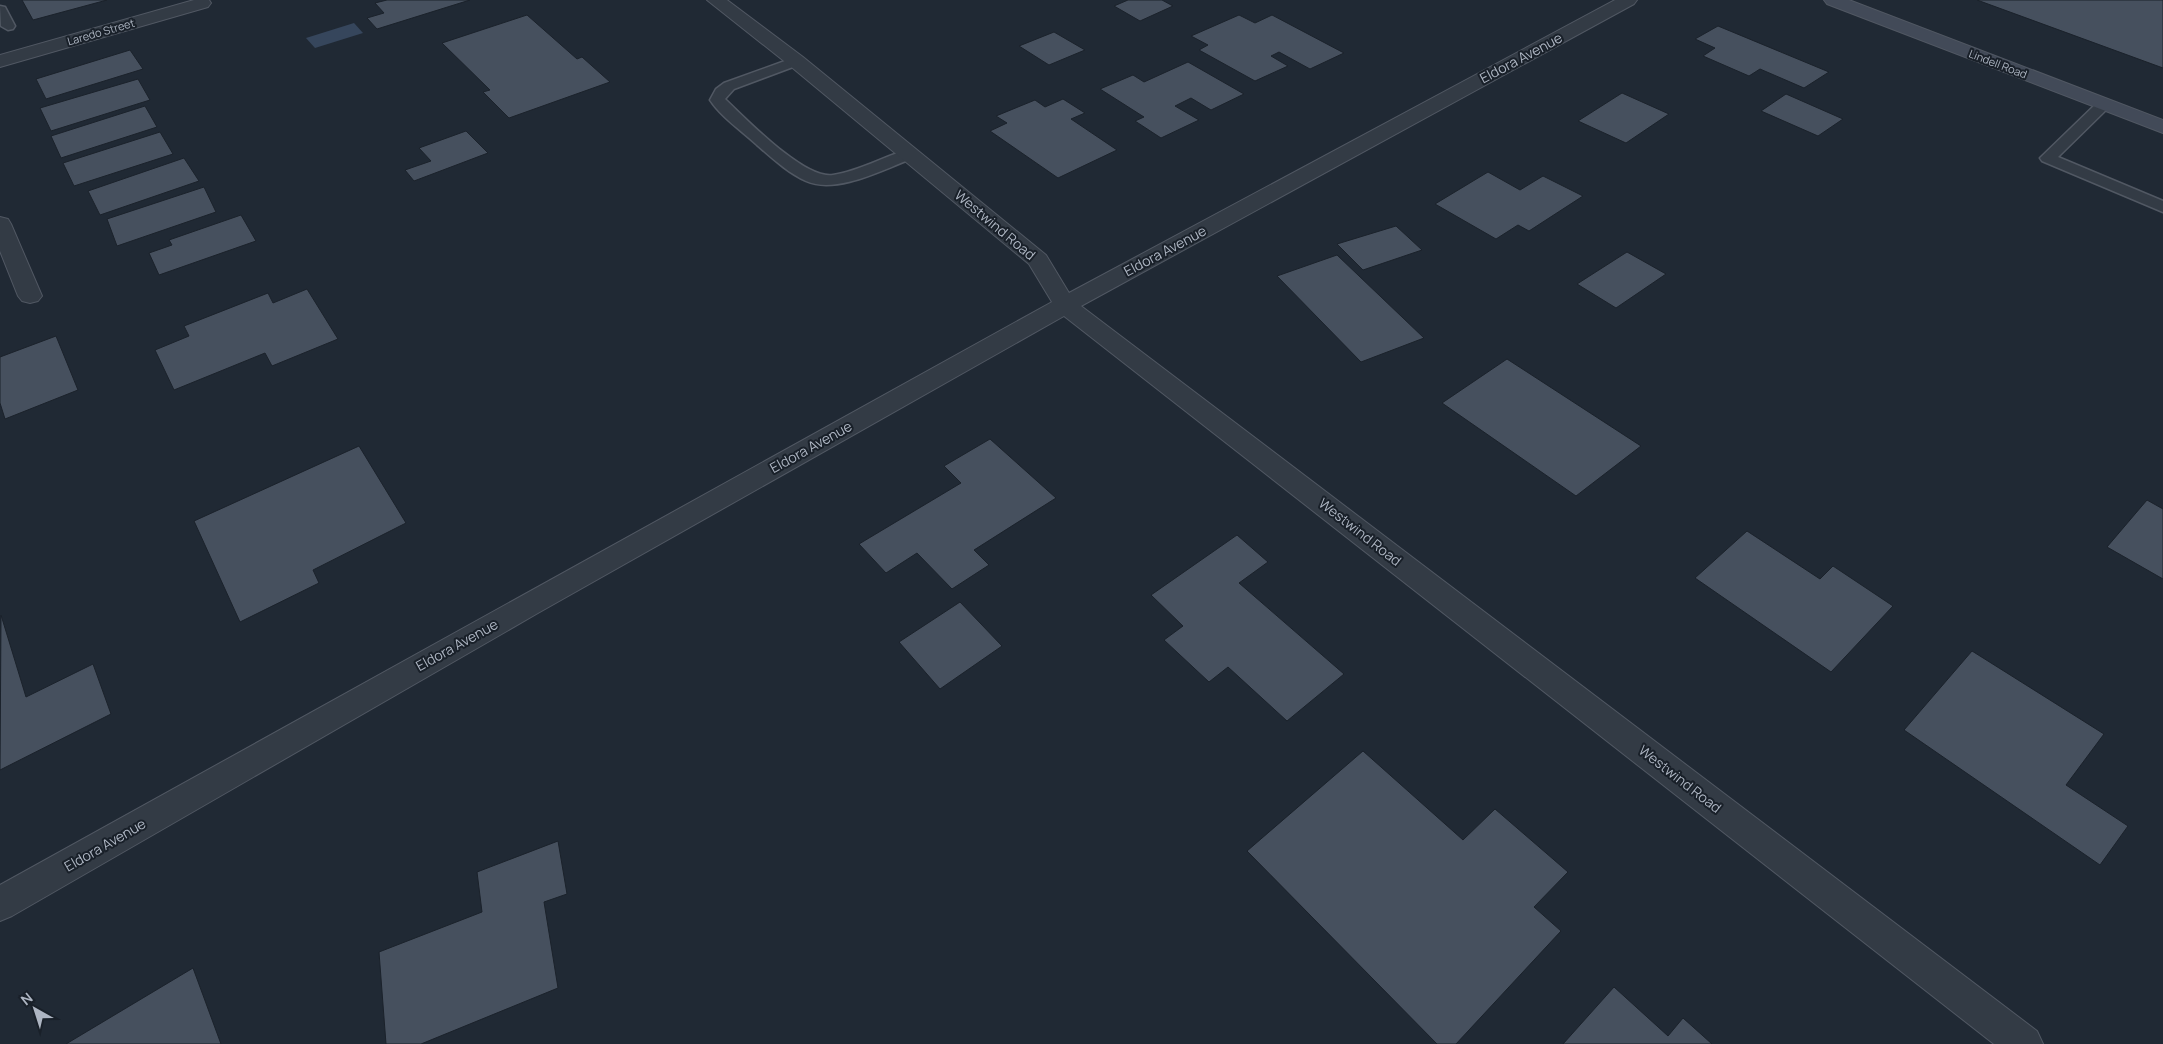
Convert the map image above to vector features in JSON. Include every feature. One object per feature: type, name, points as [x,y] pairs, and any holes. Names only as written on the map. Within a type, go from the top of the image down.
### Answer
[{"type":"street","name":"Westwind Road","points":[[716,0],[796,61],[1038,260],[1065,305],[2024,1044]]},
{"type":"street","name":"Eldora Avenue","points":[[0,904],[537,600],[1065,305],[1628,0]]},
{"type":"street","name":"Lindell Road","points":[[1833,0],[2163,127]]},
{"type":"street","name":"Laredo Street","points":[[0,61],[202,3]]},
{"type":"street","points":[[0,224],[30,296]]},
{"type":"lane","points":[[0,10],[8,26]]},
{"type":"lane","points":[[796,61],[729,86],[720,92],[717,100],[802,174],[820,181],[837,180],[910,154]]},
{"type":"lane","points":[[2104,104],[2048,158],[2163,207]]},
{"type":"water","points":[[354,23],[363,33],[315,48],[306,38]]},
{"type":"building","points":[[22,0],[107,0],[33,20]]},
{"type":"building","points":[[387,0],[470,0],[377,29],[367,18],[384,13],[375,3]]},
{"type":"building","points":[[1128,0],[1162,0],[1173,6],[1140,21],[1114,6]]},
{"type":"building","points":[[1977,0],[2163,0],[2163,68]]},
{"type":"building","points":[[527,15],[577,59],[582,57],[610,82],[509,118],[483,92],[490,90],[442,43]]},
{"type":"building","points":[[1239,15],[1255,23],[1272,15],[1344,53],[1310,69],[1279,52],[1271,56],[1288,66],[1255,81],[1199,50],[1208,45],[1191,36]]},
{"type":"building","points":[[1718,26],[1829,72],[1804,88],[1760,69],[1749,76],[1703,56],[1715,48],[1695,39]]},
{"type":"building","points":[[1054,32],[1085,50],[1049,65],[1019,46]]},
{"type":"building","points":[[130,50],[143,69],[46,99],[36,79]]},
{"type":"building","points":[[1188,62],[1244,94],[1211,110],[1191,98],[1175,106],[1199,120],[1161,138],[1135,121],[1144,117],[1100,89],[1133,75],[1144,82]]},
{"type":"building","points":[[138,79],[150,100],[51,131],[40,108]]},
{"type":"building","points":[[1622,93],[1669,114],[1626,143],[1578,121]]},
{"type":"building","points":[[1786,94],[1843,119],[1818,136],[1761,111]]},
{"type":"building","points":[[1063,99],[1085,113],[1071,119],[1117,150],[1058,178],[990,131],[1007,123],[996,116],[1035,100],[1045,107]]},
{"type":"building","points":[[145,106],[157,127],[61,158],[51,136]]},
{"type":"building","points":[[466,131],[488,153],[414,181],[405,170],[431,161],[419,148]]},
{"type":"building","points":[[160,132],[173,154],[74,186],[63,163]]},
{"type":"building","points":[[184,158],[199,181],[100,215],[88,191]]},
{"type":"building","points":[[1488,172],[1520,190],[1543,176],[1583,196],[1529,231],[1518,225],[1496,239],[1435,204]]},
{"type":"building","points":[[204,187],[216,212],[117,246],[107,219]]},
{"type":"building","points":[[241,215],[256,241],[159,275],[149,253],[172,245],[169,240]]},
{"type":"building","points":[[1396,226],[1422,250],[1363,270],[1337,244]]},
{"type":"building","points":[[1627,252],[1666,274],[1616,308],[1577,284]]},
{"type":"building","points":[[1337,255],[1424,338],[1361,362],[1277,276]]},
{"type":"building","points":[[307,289],[338,339],[272,366],[265,353],[174,390],[155,350],[189,336],[184,326],[268,293],[273,303]]},
{"type":"building","points":[[56,336],[78,390],[5,419],[0,403],[0,357]]},
{"type":"building","points":[[1507,359],[1641,446],[1576,496],[1442,403]]},
{"type":"building","points":[[990,439],[1056,498],[974,550],[989,565],[952,589],[917,553],[886,573],[859,544],[961,483],[944,466]]},
{"type":"building","points":[[359,446],[406,523],[313,570],[319,583],[240,622],[194,521]]},
{"type":"building","points":[[2147,500],[2163,509],[2163,579],[2107,547]]},
{"type":"building","points":[[1747,531],[1820,579],[1833,566],[1893,606],[1831,672],[1695,578]]},
{"type":"building","points":[[1237,535],[1268,562],[1239,583],[1344,674],[1287,721],[1228,667],[1209,682],[1164,640],[1183,626],[1151,595]]},
{"type":"building","points":[[960,602],[1002,646],[940,689],[899,642]]},
{"type":"building","points":[[1,615],[26,697],[93,664],[111,714],[0,770]]},
{"type":"building","points":[[1972,651],[2104,734],[2066,785],[2128,826],[2100,865],[1904,730]]},
{"type":"building","points":[[1363,751],[1463,840],[1495,809],[1568,872],[1534,907],[1561,931],[1456,1044],[1437,1044],[1247,851]]},
{"type":"building","points":[[558,841],[567,894],[544,902],[558,988],[421,1044],[386,1044],[379,952],[482,912],[477,872]]},
{"type":"building","points":[[193,968],[221,1044],[66,1044]]},
{"type":"building","points":[[1614,987],[1668,1036],[1683,1018],[1712,1044],[1563,1044]]}]
